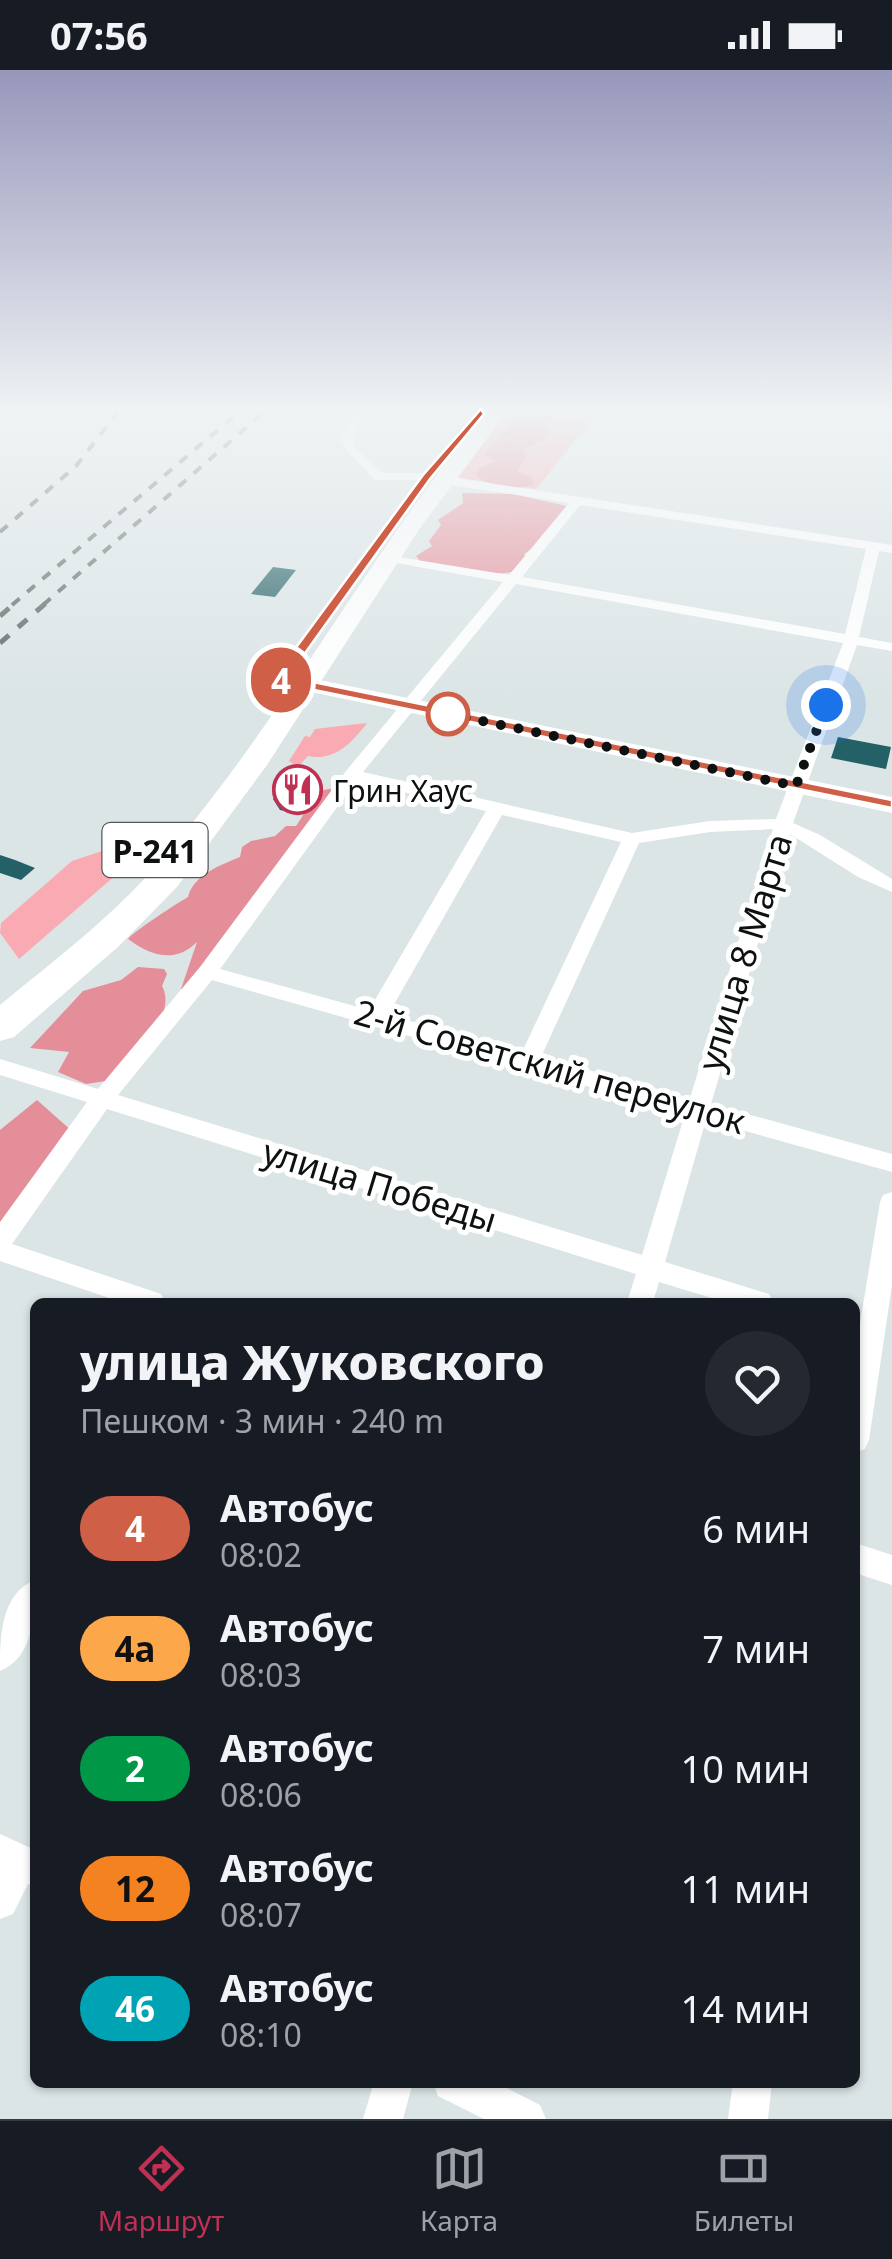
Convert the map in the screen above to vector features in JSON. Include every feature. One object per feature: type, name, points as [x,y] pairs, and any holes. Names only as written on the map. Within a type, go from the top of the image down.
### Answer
[{"type":"highway","name":"Р-241","points":[[0,1027],[152,892],[209,823],[292,682],[407,508]]},
{"type":"highway","name":"Р-241","points":[[0,993],[136,873],[391,558],[413,508]]},
{"type":"street","points":[[0,1241],[102,1099],[207,972],[352,775],[571,508]]},
{"type":"street","points":[[621,508],[892,549]]},
{"type":"street","name":"улица 8 Марта","points":[[641,1298],[783,825],[851,640],[873,546]]},
{"type":"street","points":[[391,558],[892,647]]},
{"type":"street","points":[[292,682],[892,805]]},
{"type":"street","points":[[352,775],[632,839],[666,830],[783,825],[838,854],[865,876],[892,886]]},
{"type":"street","points":[[375,1018],[496,808]]},
{"type":"street","points":[[528,1062],[632,839]]},
{"type":"street","name":"2-й Советский переулок","points":[[207,972],[892,1163]]},
{"type":"street","name":"улица Победы","points":[[0,1067],[748,1298]]},
{"type":"street","points":[[860,1412],[892,1202]]},
{"type":"street","points":[[0,1250],[140,1298]]},
{"type":"street","points":[[860,1560],[892,1570]]},
{"type":"street","points":[[0,1655],[30,1604]]},
{"type":"street","points":[[0,1901],[18,1861]]},
{"type":"street","points":[[383,2119],[392,2088]]},
{"type":"street","points":[[464,2088],[526,2119]]},
{"type":"street","points":[[748,2119],[752,2088]]},
{"type":"shaded area","points":[[456,508],[570,508],[540,543],[524,554],[528,565],[514,572],[493,574],[420,561],[416,556],[432,546],[429,541],[441,525],[438,520]]},
{"type":"shaded area","points":[[367,723],[334,753],[308,756],[298,767],[289,761],[305,736],[310,737],[315,729]]},
{"type":"shaded area","points":[[334,788],[185,992],[181,989],[197,942],[181,953],[164,955],[128,939],[188,897],[202,876],[240,857],[242,847],[275,836],[286,826],[296,826],[319,791]]},
{"type":"shaded area","points":[[132,841],[140,848],[124,868],[19,959],[0,933],[1,923],[72,861]]},
{"type":"shaded area","points":[[138,967],[164,969],[164,1009],[153,1034],[119,1079],[86,1084],[58,1072],[69,1052],[30,1048],[83,991],[121,980]]},
{"type":"shaded area","points":[[37,1100],[72,1131],[0,1233],[0,1130]]},
{"type":"building","points":[[273,567],[296,570],[275,597],[251,594]]},
{"type":"building","points":[[838,737],[891,747],[886,769],[831,758]]},
{"type":"building","name":"Грин Хаус","points":[[295,774],[322,781],[295,813],[280,810],[273,799]]},
{"type":"building","points":[[0,855],[35,868],[21,880],[0,873]]},
{"type":"railway","points":[[0,532],[28,508]]},
{"type":"railway","points":[[12,605],[127,508]]},
{"type":"railway","points":[[43,605],[155,508]]},
{"type":"railway","points":[[0,616],[15,603]]},
{"type":"railway","points":[[0,643],[46,603]]},
{"type":"bus line","name":"4","points":[[405,508],[280,679],[892,805]]},
{"type":"place","name":"Грин Хаус","points":[[298,790]]},
{"type":"route","points":[[448,714],[796,786],[826,705]]}]
